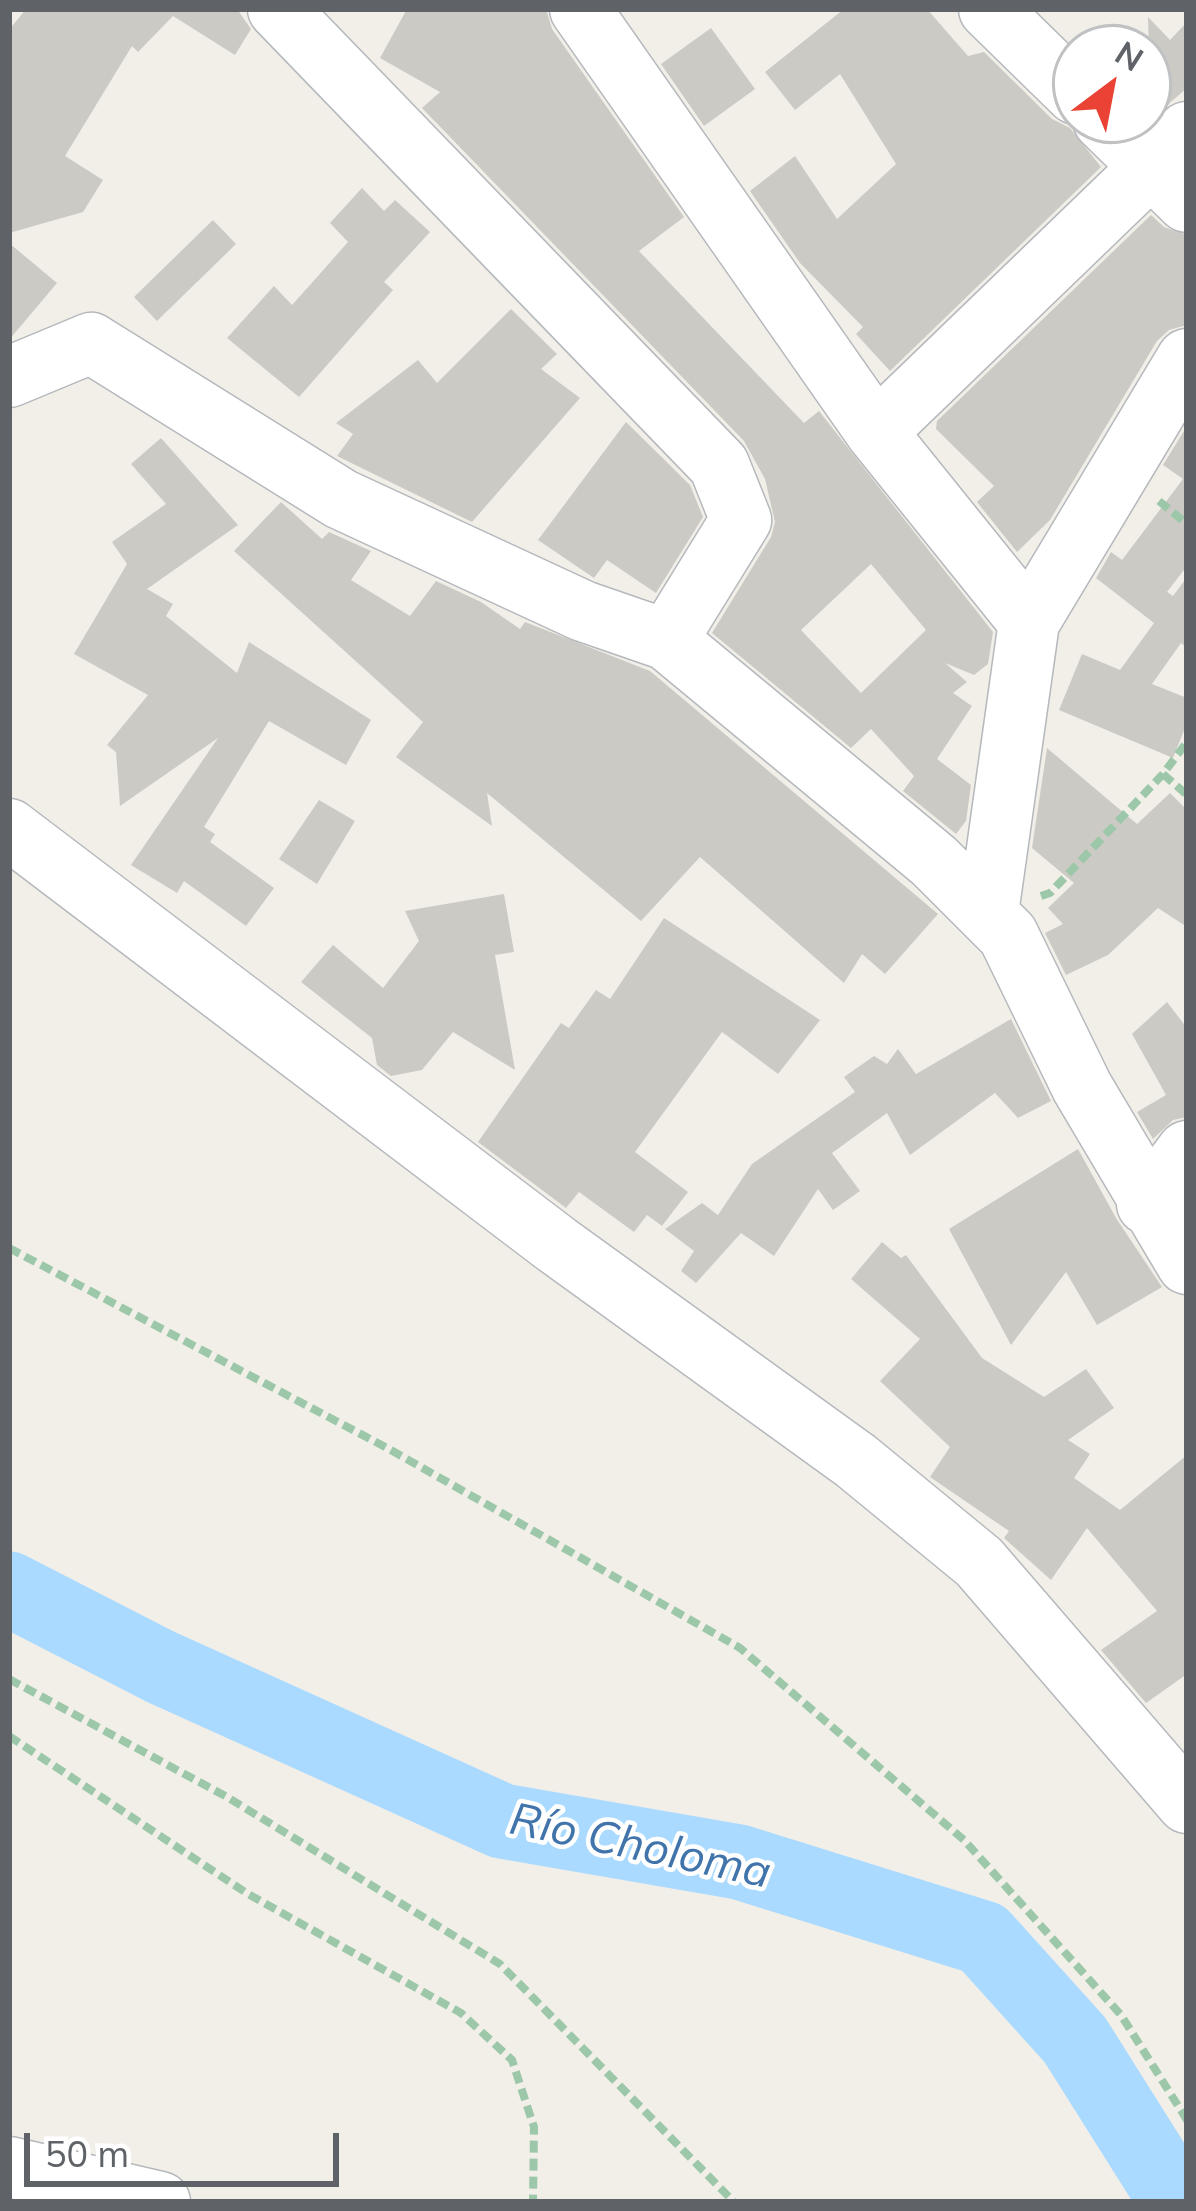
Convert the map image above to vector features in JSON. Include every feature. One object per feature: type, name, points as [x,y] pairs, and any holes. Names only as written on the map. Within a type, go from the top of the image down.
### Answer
[{"type":"street","points":[[278,9],[719,465],[741,520],[667,640]]},
{"type":"street","points":[[580,9],[876,432],[1029,622]]},
{"type":"street","points":[[989,9],[1052,71]]},
{"type":"street","points":[[876,432],[1175,167],[1139,144]]},
{"type":"street","points":[[9,376],[91,343],[340,499],[583,611],[667,640],[934,861],[1008,934],[1148,1204],[1187,1264]]},
{"type":"street","points":[[988,913],[1029,622],[1187,359]]},
{"type":"street","points":[[9,829],[557,1245],[856,1461],[979,1562],[1187,1803]]},
{"type":"street","points":[[1148,1204],[1187,1151]]},
{"type":"street","points":[[9,2168],[160,2202]]},
{"type":"path","points":[[988,913],[1050,892],[1163,774],[1187,742]]},
{"type":"path","points":[[1163,774],[1187,795]]},
{"type":"path","points":[[9,1248],[389,1448],[740,1648],[964,1840],[1121,2014],[1187,2120]]},
{"type":"path","points":[[9,1679],[227,1797],[500,1964],[734,2202]]},
{"type":"path","points":[[9,1736],[248,1894],[460,2013],[512,2060],[534,2127],[533,2202]]},
{"type":"building","points":[[26,9],[237,9],[251,29],[235,55],[173,16],[138,52],[132,46],[65,156],[103,180],[83,212],[9,233],[9,30]]},
{"type":"building","points":[[407,9],[546,9],[552,29],[684,217],[639,251],[804,423],[819,411],[993,632],[988,664],[974,675],[945,663],[967,682],[953,693],[972,706],[937,759],[971,785],[966,821],[956,834],[903,791],[914,776],[871,729],[851,748],[712,633],[771,537],[775,522],[765,479],[744,441],[422,108],[440,92],[380,58]],"holes":[[[871,564],[926,630],[861,693],[801,630]]]},
{"type":"building","points":[[844,9],[927,9],[968,56],[984,52],[1052,119],[1052,144],[1083,144],[1101,167],[890,371],[856,334],[863,327],[800,263],[750,191],[795,156],[837,219],[896,164],[840,74],[795,110],[765,72]]},
{"type":"building","points":[[1187,22],[1187,88],[1172,101],[1172,38]]},
{"type":"building","points":[[711,28],[755,89],[704,126],[661,64]]},
{"type":"building","points":[[362,188],[384,211],[395,200],[430,232],[384,282],[393,290],[299,397],[227,338],[274,286],[292,305],[348,242],[330,223]]},
{"type":"building","points":[[1151,215],[1164,227],[1187,235],[1187,325],[1169,330],[1157,341],[1050,520],[1017,552],[977,502],[994,486],[936,429],[937,421]]},
{"type":"building","points":[[213,220],[236,244],[157,321],[134,297]]},
{"type":"building","points":[[9,243],[57,283],[9,340]]},
{"type":"building","points":[[511,309],[557,354],[541,369],[580,398],[472,522],[337,456],[353,434],[336,423],[418,360],[437,383]]},
{"type":"building","points":[[626,422],[690,485],[703,517],[656,593],[607,560],[594,578],[538,540]]},
{"type":"building","points":[[1187,426],[1187,566],[1167,592],[1173,596],[1187,577],[1187,648],[1181,643],[1152,684],[1187,698],[1187,723],[1173,758],[1059,710],[1082,654],[1120,670],[1154,623],[1096,578],[1111,552],[1122,560],[1183,479],[1163,465]]},
{"type":"building","points":[[161,438],[238,525],[147,589],[173,604],[166,616],[237,673],[249,642],[371,720],[346,765],[269,721],[204,827],[215,834],[210,842],[274,888],[246,926],[184,881],[177,893],[131,865],[218,738],[120,806],[116,752],[107,745],[148,695],[74,654],[127,564],[112,542],[166,504],[131,464]]},
{"type":"building","points":[[281,502],[322,539],[329,532],[371,551],[351,580],[410,616],[436,581],[481,602],[520,629],[525,622],[650,671],[938,914],[885,974],[862,954],[844,983],[700,857],[641,921],[487,793],[492,826],[396,757],[423,722],[234,551]]},
{"type":"building","points":[[1047,748],[1137,824],[1170,793],[1187,810],[1187,927],[1158,908],[1108,955],[1066,975],[1045,933],[1063,924],[1048,908],[1074,883],[1032,848]]},
{"type":"building","points":[[319,800],[355,821],[317,884],[279,859]]},
{"type":"building","points":[[504,894],[514,952],[495,955],[515,1070],[453,1032],[422,1070],[391,1076],[377,1065],[372,1038],[301,982],[333,945],[383,988],[419,941],[405,911]]},
{"type":"building","points":[[664,918],[820,1020],[778,1074],[722,1032],[635,1152],[688,1192],[662,1226],[647,1215],[634,1232],[579,1192],[566,1208],[478,1142],[561,1023],[569,1028],[596,990],[610,999]]},
{"type":"building","points":[[1167,1002],[1187,1028],[1187,1117],[1173,1120],[1153,1139],[1137,1112],[1166,1095],[1132,1034]]},
{"type":"building","points":[[1011,1019],[1051,1101],[1018,1118],[995,1093],[910,1155],[887,1113],[832,1153],[860,1191],[833,1210],[818,1189],[774,1256],[741,1233],[696,1283],[681,1271],[694,1251],[665,1229],[702,1203],[718,1215],[752,1164],[855,1092],[844,1077],[874,1056],[887,1064],[898,1049],[916,1074]]},
{"type":"building","points":[[1078,1149],[1162,1287],[1097,1325],[1066,1272],[1011,1345],[949,1229]]},
{"type":"building","points":[[882,1242],[901,1258],[906,1255],[982,1358],[1044,1397],[1086,1369],[1114,1408],[1068,1440],[1090,1454],[1074,1478],[1120,1510],[1187,1455],[1187,1674],[1146,1703],[1101,1650],[1157,1611],[1087,1528],[1051,1580],[1004,1538],[1009,1531],[930,1477],[950,1447],[880,1381],[920,1339],[851,1279]]},
{"type":"waterway","name":"Río Choloma","points":[[9,1589],[161,1667],[502,1821],[739,1862],[983,1938],[1075,2040],[1177,2202]]}]
